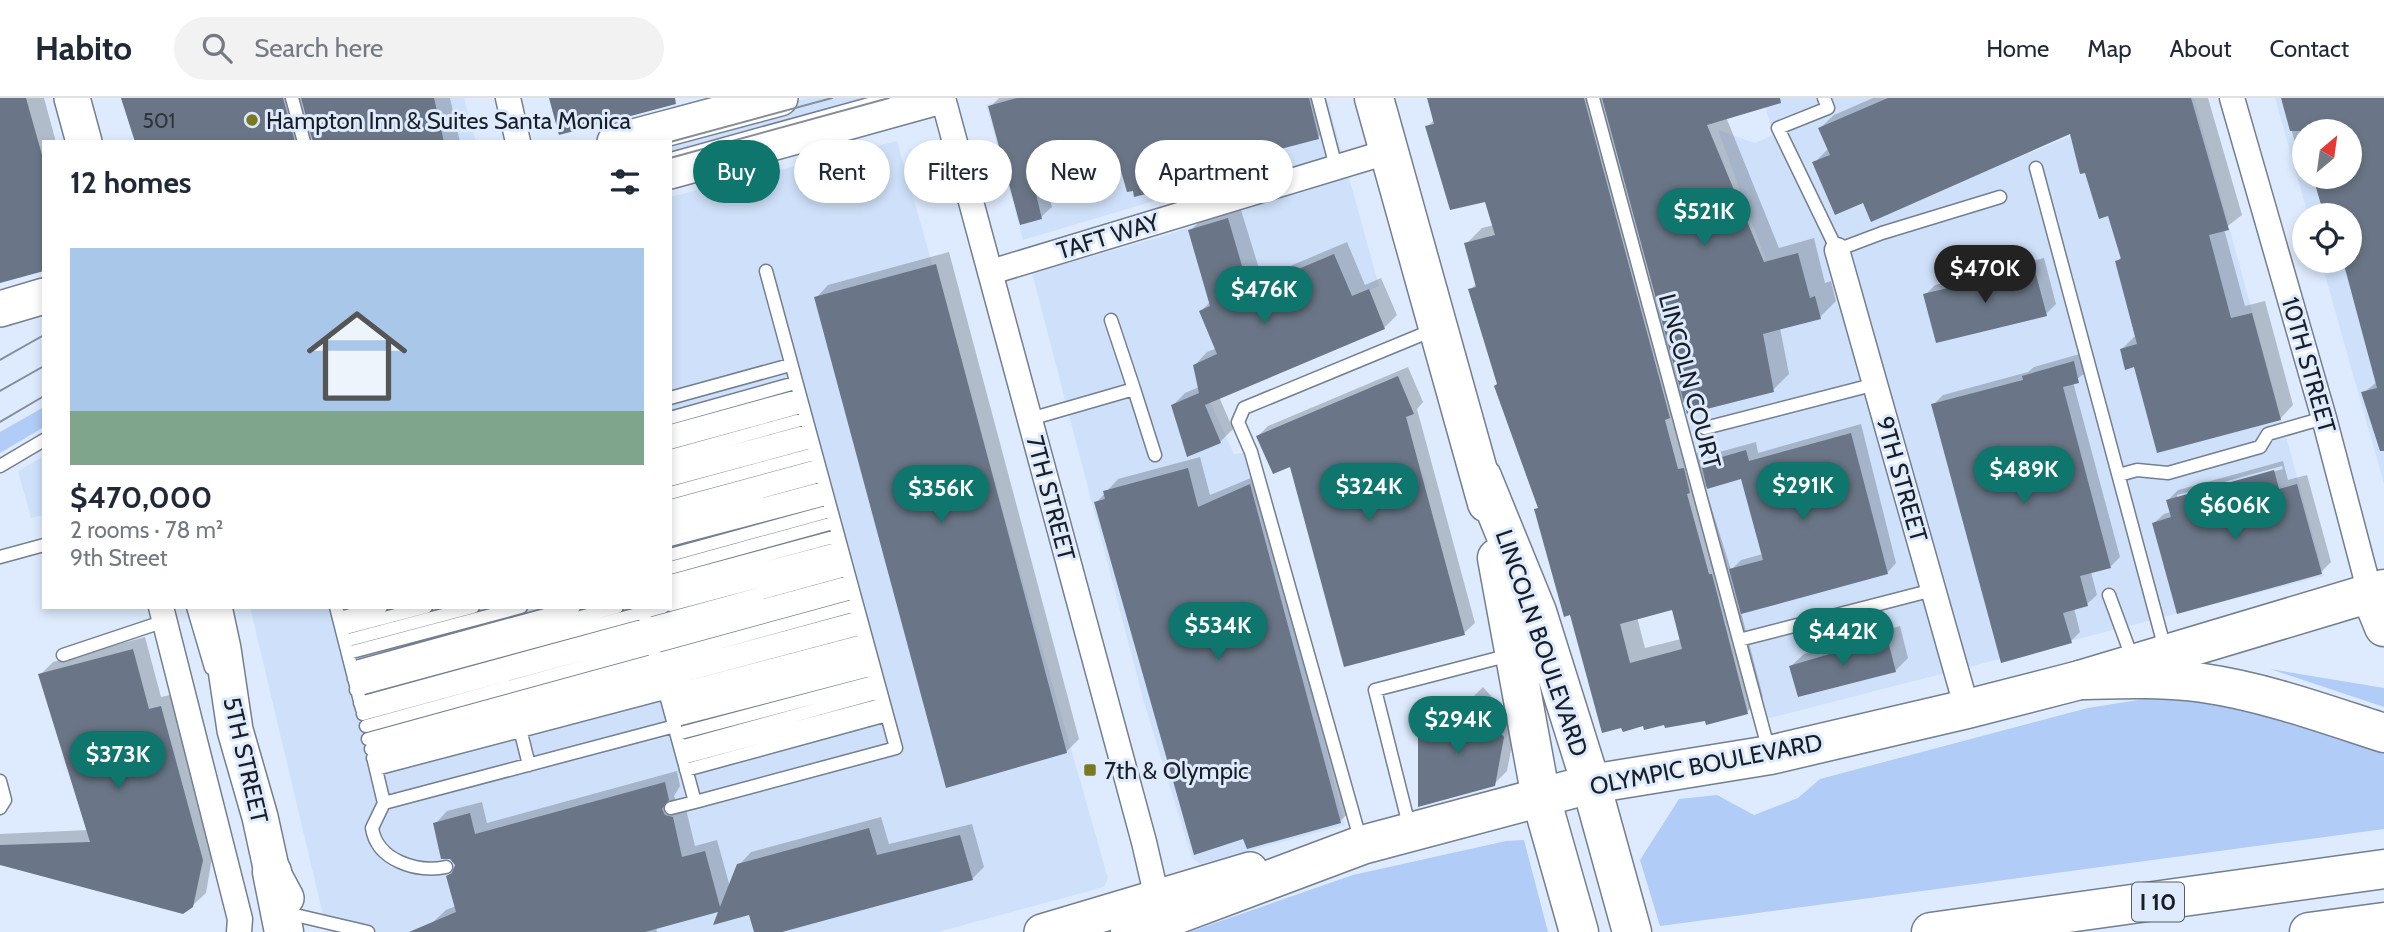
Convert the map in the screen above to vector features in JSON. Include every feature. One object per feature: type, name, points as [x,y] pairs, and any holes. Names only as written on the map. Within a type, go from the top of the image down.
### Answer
[{"type":"main road","points":[[72,98],[83,140]]},
{"type":"main road","points":[[621,140],[727,105],[780,98]]},
{"type":"main road","points":[[672,170],[934,98]]},
{"type":"main road","name":"LINCOLN BOULEVARD","points":[[1374,98],[1387,152],[1482,477],[1537,612],[1591,784],[1632,932]]},
{"type":"main road","points":[[0,309],[42,297]]},
{"type":"main road","name":"LINCOLN BOULEVARD","points":[[1482,477],[1541,798],[1579,932]]},
{"type":"main road","points":[[2377,591],[2384,627]]},
{"type":"main road","name":"OLYMPIC BOULEVARD","points":[[1042,932],[1276,862],[1362,845],[1591,784],[1770,755],[2080,680],[2377,591]]},
{"type":"main road","name":"5TH STREET","points":[[214,609],[234,730],[260,817],[272,872]]},
{"type":"main road","points":[[2080,680],[2154,678],[2203,682],[2264,695],[2384,733]]},
{"type":"main road","points":[[1130,932],[1362,845]]},
{"type":"main road","name":"I 10","points":[[1931,932],[2384,869]]},
{"type":"main road","points":[[272,872],[284,928]]},
{"type":"main road","points":[[2309,932],[2384,922]]},
{"type":"street","points":[[508,98],[518,140]]},
{"type":"street","name":"7TH STREET","points":[[943,98],[1157,898]]},
{"type":"street","name":"10TH STREET","points":[[2232,98],[2377,591]]},
{"type":"street","name":"TAFT WAY","points":[[991,272],[1387,152]]},
{"type":"street","name":"9TH STREET","points":[[1837,250],[1966,709]]},
{"type":"street","points":[[163,614],[240,919],[239,932]]},
{"type":"street","points":[[260,817],[253,867],[284,928]]},
{"type":"lane","points":[[292,98],[303,140]]},
{"type":"lane","points":[[1318,98],[1336,167]]},
{"type":"lane","name":"LINCOLN COURT","points":[[1593,98],[1770,755]]},
{"type":"lane","points":[[1824,98],[1828,108],[1778,128],[1837,250],[1882,233],[2000,197]]},
{"type":"lane","points":[[2036,168],[2119,475],[2150,658]]},
{"type":"lane","points":[[671,808],[896,748],[766,271]]},
{"type":"lane","points":[[1111,320],[1155,455]]},
{"type":"lane","points":[[1362,845],[1251,452],[1238,422],[1244,408],[1438,328]]},
{"type":"lane","points":[[672,397],[790,365]]},
{"type":"lane","points":[[1705,428],[1876,384]]},
{"type":"lane","points":[[1030,419],[1134,389]]},
{"type":"lane","points":[[672,418],[814,453]]},
{"type":"lane","points":[[2119,475],[2137,470],[2168,473],[2260,447],[2268,434],[2324,418]]},
{"type":"lane","points":[[672,431],[814,453]]},
{"type":"lane","points":[[0,466],[42,441]]},
{"type":"lane","points":[[672,443],[814,453]]},
{"type":"lane","points":[[672,456],[814,453]]},
{"type":"lane","points":[[672,468],[814,453]]},
{"type":"lane","points":[[672,480],[814,453]]},
{"type":"lane","points":[[672,492],[814,453]]},
{"type":"lane","points":[[672,505],[814,453]]},
{"type":"lane","points":[[672,516],[814,453]]},
{"type":"lane","points":[[672,528],[814,453]]},
{"type":"lane","points":[[672,539],[814,453]]},
{"type":"lane","points":[[672,554],[814,453]]},
{"type":"lane","points":[[672,566],[814,453]]},
{"type":"lane","points":[[0,557],[42,546]]},
{"type":"lane","points":[[672,581],[862,626]]},
{"type":"lane","points":[[1738,640],[1933,590]]},
{"type":"lane","points":[[672,593],[862,626]]},
{"type":"lane","points":[[2109,595],[2150,658]]},
{"type":"lane","points":[[672,605],[862,626]]},
{"type":"lane","points":[[193,609],[200,639],[234,730]]},
{"type":"lane","points":[[342,630],[378,609]]},
{"type":"lane","points":[[342,630],[419,609]]},
{"type":"lane","points":[[342,630],[462,609]]},
{"type":"lane","points":[[368,737],[507,680],[572,609]]},
{"type":"lane","points":[[368,737],[507,680],[614,609]]},
{"type":"lane","points":[[663,609],[664,688],[695,802]]},
{"type":"lane","points":[[342,630],[488,611],[529,765]]},
{"type":"lane","points":[[62,656],[163,614]]},
{"type":"lane","points":[[384,803],[529,765],[664,688],[862,626]]},
{"type":"lane","points":[[354,679],[507,680],[664,688],[862,626]]},
{"type":"lane","points":[[354,679],[507,680],[664,688],[862,626]]},
{"type":"lane","points":[[368,737],[507,680],[664,688],[862,626]]},
{"type":"lane","points":[[368,737],[507,680],[664,688],[862,626]]},
{"type":"lane","points":[[664,688],[862,626]]},
{"type":"lane","points":[[664,688],[862,626]]},
{"type":"lane","points":[[342,630],[384,803],[372,828],[379,846],[412,868],[446,867]]},
{"type":"lane","points":[[1411,832],[1375,690],[1515,654]]},
{"type":"lane","points":[[0,781],[5,800],[0,808]]},
{"type":"lane","points":[[284,928],[368,932]]},
{"type":"shaded area","points":[[302,98],[464,98],[475,140],[313,140]]},
{"type":"shaded area","points":[[808,98],[887,98],[749,140],[693,140],[693,157],[672,163],[672,140],[655,140]]},
{"type":"shaded area","points":[[1010,98],[1327,98],[1379,286],[1193,365],[1234,454],[1251,452],[1345,825],[1200,864],[1192,858],[1143,699],[1032,273],[1164,236],[1226,214],[1223,203],[1293,203],[1293,140],[1135,140],[1135,203],[1147,203],[1023,240],[1012,200],[1012,140],[996,140],[986,105]]},
{"type":"shaded area","points":[[1763,98],[2153,98],[1964,180],[2164,98],[2194,98],[2324,576],[1766,719],[1655,310],[1766,261],[1718,130],[1755,143],[1773,135]]},
{"type":"shaded area","points":[[2275,98],[2384,98],[2384,484],[2324,273],[2362,273],[2362,203],[2305,203],[2301,189],[2362,189],[2362,119],[2292,119],[2292,158]]},
{"type":"shaded area","points":[[897,141],[904,165],[904,203],[915,203],[1108,878],[1104,887],[938,932],[327,932],[250,609],[672,609],[672,197],[693,191],[693,203],[780,203],[780,170],[794,166],[794,203],[890,203],[890,143]]},
{"type":"shaded area","points":[[42,408],[42,428],[0,453],[0,432]]},
{"type":"shaded area","points":[[42,457],[42,515],[31,518],[18,471]]},
{"type":"shaded area","points":[[2270,669],[2384,688],[2384,707]]},
{"type":"shaded area","points":[[2176,694],[2225,700],[2384,748],[2384,829],[1660,926],[1640,860],[1679,799],[1717,795],[1754,815],[1798,798],[1820,779],[2088,708]]},
{"type":"shaded area","points":[[1524,840],[1548,932],[1189,932],[1353,875],[1506,841]]},
{"type":"building","points":[[0,98],[26,98],[42,155],[42,272],[0,283]]},
{"type":"building","points":[[121,98],[283,98],[294,140],[134,140]]},
{"type":"building","points":[[301,98],[434,98],[444,140],[312,140]]},
{"type":"building","points":[[549,98],[675,98],[676,104],[559,135]]},
{"type":"building","points":[[1017,98],[1309,98],[1319,139],[1293,146],[1293,140],[1135,140],[1134,197],[1133,191],[1127,192],[1121,171],[1121,140],[1026,140],[1026,203],[1038,203],[1042,219],[1020,225],[1012,195],[1012,140],[997,140],[988,106]]},
{"type":"building","points":[[1427,98],[1584,98],[1670,418],[1665,420],[1678,469],[1684,468],[1690,493],[1687,494],[1709,574],[1712,574],[1748,714],[1706,725],[1705,721],[1644,730],[1643,726],[1623,732],[1621,728],[1602,733],[1570,615],[1564,617],[1534,509],[1538,508],[1494,386],[1497,384],[1468,289],[1476,287],[1464,243],[1495,235],[1485,202],[1450,210],[1425,126],[1434,124]],"holes":[[[1672,610],[1682,649],[1630,663],[1620,624]]]},
{"type":"building","points":[[1602,98],[1780,98],[1781,103],[1707,125],[1764,262],[1798,253],[1810,298],[1815,296],[1821,319],[1763,334],[1774,392],[1687,414]]},
{"type":"building","points":[[1888,98],[2191,98],[2229,230],[2209,235],[2231,318],[2252,313],[2281,420],[2157,453],[2134,367],[2125,370],[2120,349],[2137,344],[2115,261],[2121,259],[2108,216],[2099,219],[2085,173],[2080,174],[2070,134],[1871,222],[1863,203],[1835,215],[1812,162],[1830,155],[1818,128]]},
{"type":"building","points":[[2281,98],[2384,98],[2384,451],[2380,451],[2361,392],[2377,388],[2346,273],[2362,273],[2362,203],[2321,203],[2316,189],[2362,189],[2362,119],[2292,119],[2290,131]]},
{"type":"building","points":[[1228,218],[1249,290],[1334,254],[1352,296],[1369,289],[1385,329],[1205,405],[1221,443],[1187,457],[1171,405],[1199,393],[1193,365],[1217,354],[1199,311],[1210,306],[1188,230]]},
{"type":"building","points":[[936,264],[1067,753],[946,788],[814,297]]},
{"type":"building","points":[[2034,267],[2047,316],[1936,343],[1923,294]]},
{"type":"building","points":[[2074,361],[2079,383],[2063,387],[2111,568],[2080,576],[2088,606],[2063,613],[2072,643],[2001,663],[1931,404],[2023,380],[2022,376]]},
{"type":"building","points":[[1398,376],[1414,414],[1406,417],[1465,635],[1344,667],[1290,467],[1273,474],[1256,436]]},
{"type":"building","points":[[1851,433],[1888,574],[1741,614],[1729,569],[1763,560],[1741,479],[1707,489],[1701,463],[1746,450],[1749,461]]},
{"type":"building","points":[[1188,468],[1198,507],[1250,484],[1341,823],[1247,849],[1243,839],[1194,855],[1094,502],[1105,499],[1103,491]]},
{"type":"building","points":[[2274,470],[2279,489],[2297,484],[2322,574],[2177,614],[2152,523],[2171,517],[2166,500]]},
{"type":"building","points":[[1887,637],[1896,672],[1798,697],[1789,666]]},
{"type":"building","points":[[133,649],[149,709],[161,706],[203,860],[193,907],[183,914],[0,865],[0,845],[90,842],[38,674]]},
{"type":"building","points":[[1469,698],[1504,737],[1495,786],[1418,807],[1418,732],[1446,724],[1444,708],[1456,712]]},
{"type":"building","points":[[665,782],[669,800],[662,809],[665,815],[673,817],[682,857],[705,851],[720,907],[737,864],[869,828],[877,855],[960,835],[973,880],[782,932],[754,932],[749,915],[713,925],[718,912],[645,932],[409,932],[456,912],[446,876],[452,873],[455,865],[450,859],[441,859],[433,823],[470,813],[475,834]]},
{"type":"tram line","points":[[672,141],[832,98]]},
{"type":"tram line","points":[[672,157],[889,98]]},
{"type":"tram line","points":[[0,360],[42,336]]},
{"type":"tram line","points":[[0,391],[42,367]]},
{"type":"tram line","points":[[0,422],[42,397]]},
{"type":"place","name":"Hampton Inn & Suites Santa Monica","points":[[252,120]]},
{"type":"place","name":"7th & Olympic","points":[[1090,770]]}]
